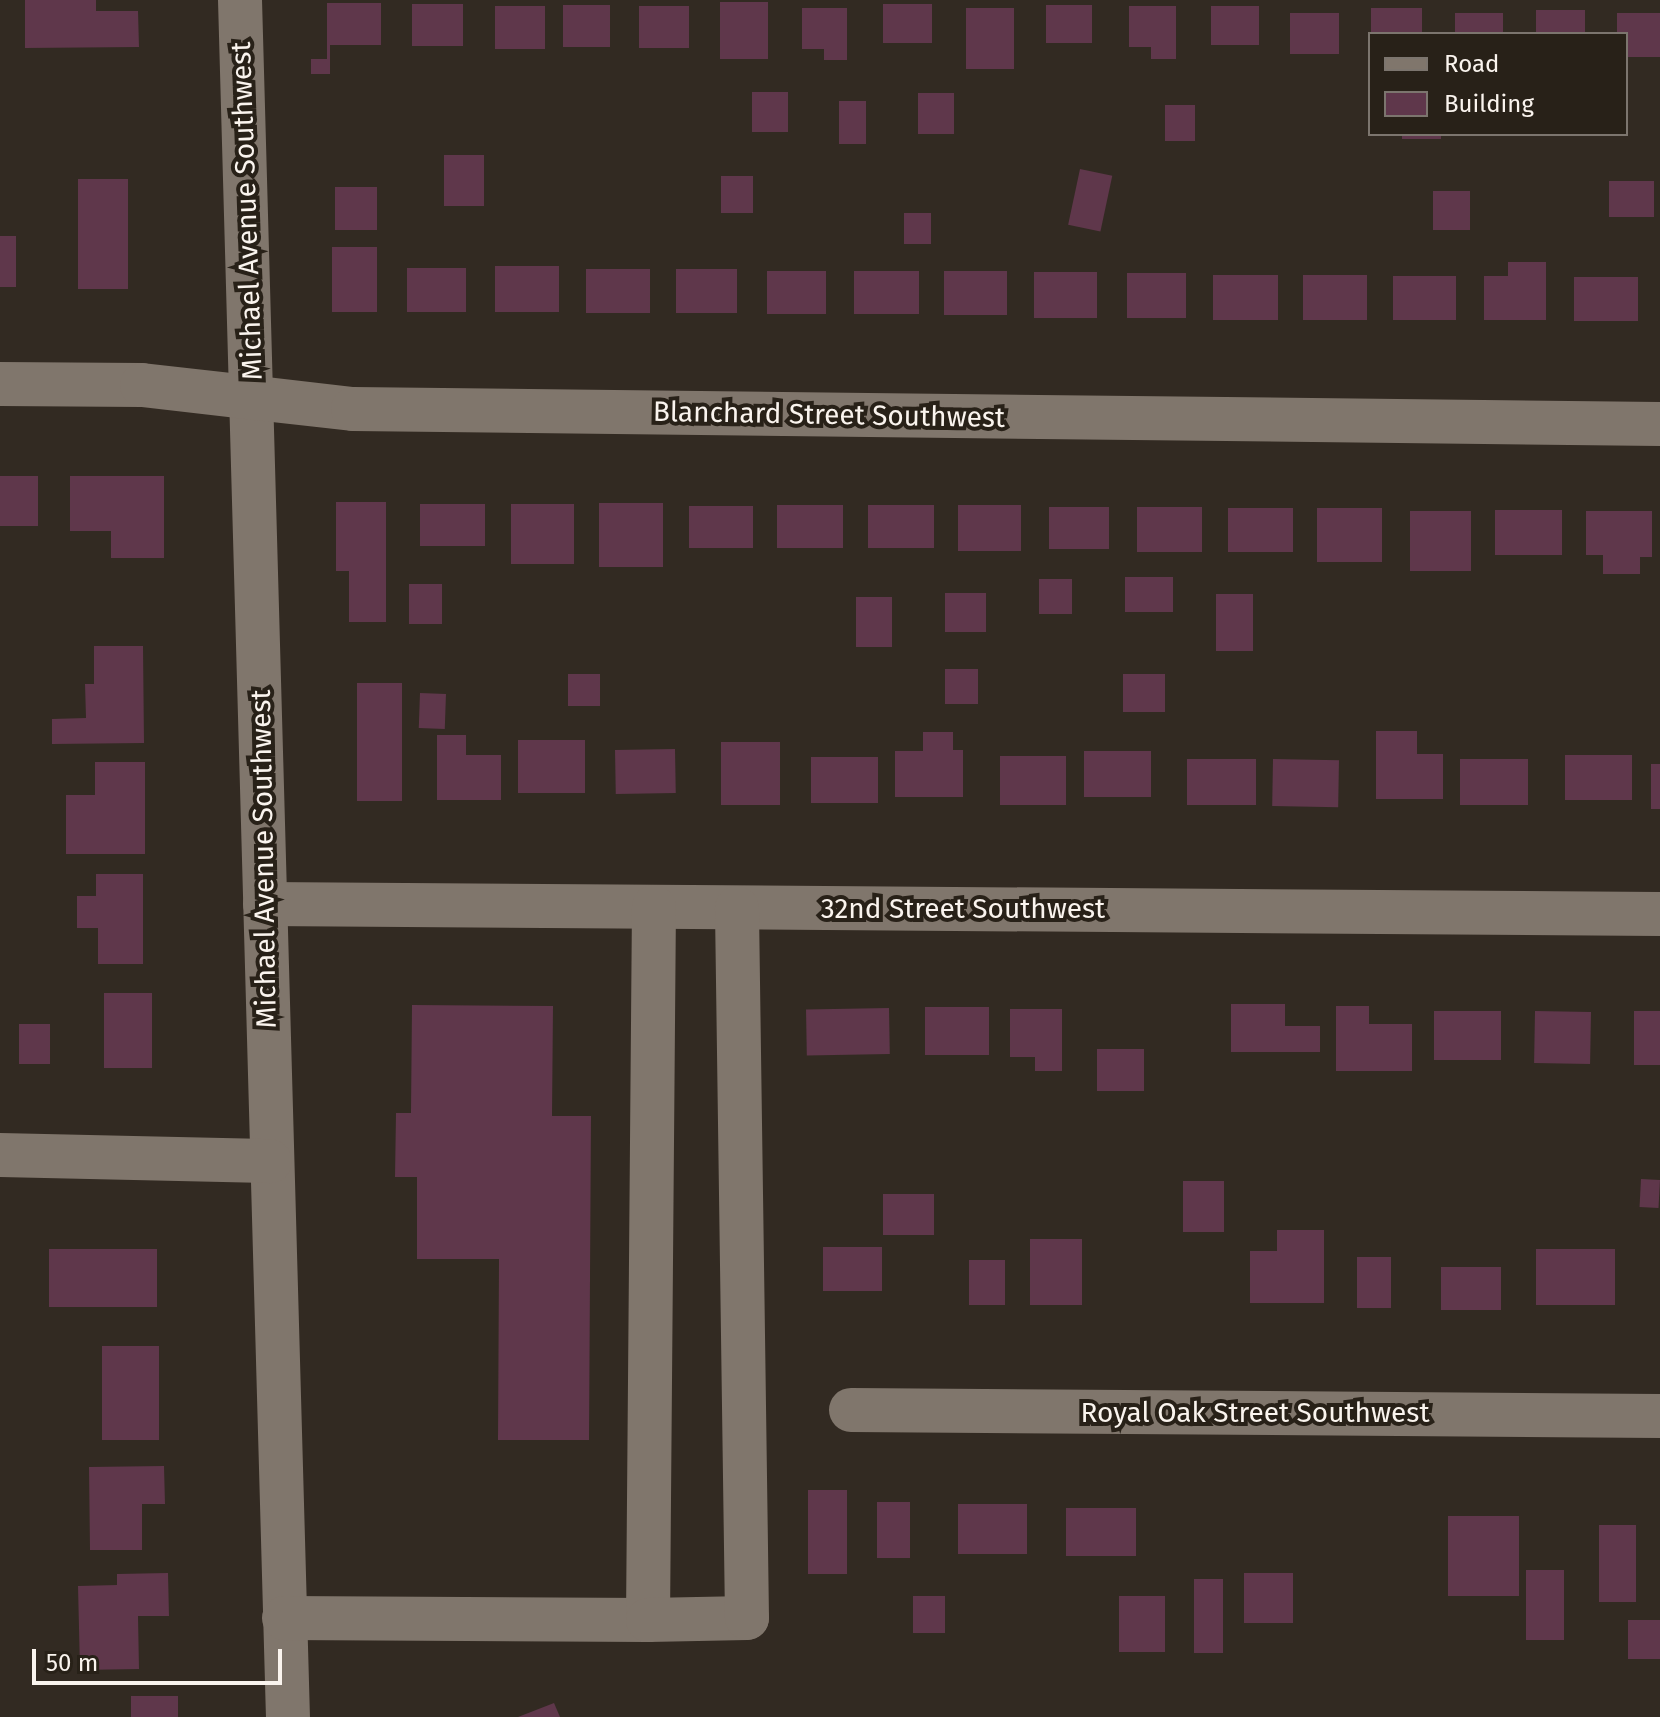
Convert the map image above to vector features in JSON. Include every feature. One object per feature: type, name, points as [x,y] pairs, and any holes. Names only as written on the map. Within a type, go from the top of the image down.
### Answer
[{"type":"street","name":"Michael Avenue Southwest","points":[[240,0],[253,396],[270,1161],[288,1717]]},
{"type":"street","name":"Blanchard Street Southwest","points":[[0,384],[142,385],[353,409],[1660,424]]},
{"type":"street","name":"32nd Street Southwest","points":[[265,904],[1660,914]]},
{"type":"street","points":[[648,1620],[654,907]]},
{"type":"street","points":[[284,1618],[747,1618],[737,908]]},
{"type":"street","points":[[0,1155],[270,1161]]},
{"type":"street","name":"Royal Oak Street Southwest","points":[[851,1410],[1660,1416]]},
{"type":"building","points":[[25,0],[96,0],[96,11],[138,11],[139,47],[25,48]]},
{"type":"building","points":[[720,2],[768,2],[768,59],[720,59]]},
{"type":"building","points":[[327,3],[381,3],[381,45],[330,45],[330,74],[311,74],[311,59],[327,59]]},
{"type":"building","points":[[412,4],[463,4],[463,46],[412,46]]},
{"type":"building","points":[[883,4],[932,4],[932,43],[883,43]]},
{"type":"building","points":[[563,5],[610,5],[610,47],[563,47]]},
{"type":"building","points":[[1046,5],[1092,5],[1092,43],[1046,43]]},
{"type":"building","points":[[495,6],[545,6],[545,49],[495,49]]},
{"type":"building","points":[[639,6],[689,6],[689,48],[639,48]]},
{"type":"building","points":[[1129,6],[1176,6],[1176,59],[1151,59],[1151,47],[1129,47]]},
{"type":"building","points":[[1211,6],[1259,6],[1259,45],[1211,45]]},
{"type":"building","points":[[802,8],[847,8],[847,60],[824,60],[824,49],[802,49]]},
{"type":"building","points":[[966,8],[1014,8],[1014,69],[966,69]]},
{"type":"building","points":[[1371,8],[1422,8],[1422,32],[1371,32]]},
{"type":"building","points":[[1536,10],[1585,10],[1585,32],[1536,32]]},
{"type":"building","points":[[1290,13],[1339,13],[1339,54],[1290,54]]},
{"type":"building","points":[[1455,13],[1503,13],[1503,32],[1455,32]]},
{"type":"building","points":[[1617,13],[1660,13],[1660,57],[1628,57],[1628,32],[1617,32]]},
{"type":"building","points":[[752,92],[788,92],[788,132],[752,132]]},
{"type":"building","points":[[918,93],[954,93],[954,134],[918,134]]},
{"type":"building","points":[[839,101],[866,101],[866,144],[839,144]]},
{"type":"building","points":[[1165,105],[1195,105],[1195,141],[1165,141]]},
{"type":"building","points":[[1402,136],[1441,136],[1441,139],[1402,139]]},
{"type":"building","points":[[444,155],[484,155],[484,206],[444,206]]},
{"type":"building","points":[[1080,169],[1112,176],[1100,232],[1068,225]]},
{"type":"building","points":[[721,176],[753,176],[753,213],[721,213]]},
{"type":"building","points":[[78,179],[128,179],[128,289],[78,289]]},
{"type":"building","points":[[1609,181],[1654,181],[1654,217],[1609,217]]},
{"type":"building","points":[[335,187],[377,187],[377,230],[335,230]]},
{"type":"building","points":[[1433,191],[1470,191],[1470,230],[1433,230]]},
{"type":"building","points":[[904,213],[931,213],[931,244],[904,244]]},
{"type":"building","points":[[0,236],[16,236],[16,287],[0,287]]},
{"type":"building","points":[[332,247],[377,247],[377,312],[332,312]]},
{"type":"building","points":[[1508,262],[1546,262],[1546,320],[1484,320],[1484,276],[1508,276]]},
{"type":"building","points":[[495,266],[559,266],[559,312],[495,312]]},
{"type":"building","points":[[407,268],[466,268],[466,312],[407,312]]},
{"type":"building","points":[[586,269],[650,269],[650,313],[586,313]]},
{"type":"building","points":[[676,269],[737,269],[737,313],[676,313]]},
{"type":"building","points":[[767,271],[826,271],[826,314],[767,314]]},
{"type":"building","points":[[854,271],[919,271],[919,314],[854,314]]},
{"type":"building","points":[[944,271],[1007,271],[1007,315],[944,315]]},
{"type":"building","points":[[1034,272],[1097,272],[1097,318],[1034,318]]},
{"type":"building","points":[[1127,273],[1186,273],[1186,318],[1127,318]]},
{"type":"building","points":[[1213,275],[1278,275],[1278,320],[1213,320]]},
{"type":"building","points":[[1303,275],[1367,275],[1367,320],[1303,320]]},
{"type":"building","points":[[1393,276],[1456,276],[1456,320],[1393,320]]},
{"type":"building","points":[[1574,277],[1638,277],[1638,321],[1574,321]]},
{"type":"building","points":[[0,476],[38,476],[38,526],[0,526]]},
{"type":"building","points":[[70,476],[164,476],[164,558],[111,558],[111,531],[70,531]]},
{"type":"building","points":[[336,502],[386,502],[386,622],[349,622],[349,571],[336,571]]},
{"type":"building","points":[[599,503],[663,503],[663,567],[599,567]]},
{"type":"building","points":[[420,504],[485,504],[485,546],[420,546]]},
{"type":"building","points":[[511,504],[574,504],[574,564],[511,564]]},
{"type":"building","points":[[777,505],[843,505],[843,548],[777,548]]},
{"type":"building","points":[[868,505],[934,505],[934,548],[868,548]]},
{"type":"building","points":[[958,505],[1021,505],[1021,551],[958,551]]},
{"type":"building","points":[[689,506],[753,506],[753,548],[689,548]]},
{"type":"building","points":[[1049,507],[1109,507],[1109,549],[1049,549]]},
{"type":"building","points":[[1137,507],[1202,507],[1202,552],[1137,552]]},
{"type":"building","points":[[1228,508],[1293,508],[1293,552],[1228,552]]},
{"type":"building","points":[[1317,508],[1382,508],[1382,562],[1317,562]]},
{"type":"building","points":[[1495,510],[1562,510],[1562,555],[1495,555]]},
{"type":"building","points":[[1410,511],[1471,511],[1471,571],[1410,571]]},
{"type":"building","points":[[1586,511],[1652,511],[1652,557],[1640,557],[1640,574],[1603,574],[1603,555],[1586,555]]},
{"type":"building","points":[[1125,577],[1173,577],[1173,612],[1125,612]]},
{"type":"building","points":[[1039,579],[1072,579],[1072,614],[1039,614]]},
{"type":"building","points":[[409,584],[442,584],[442,624],[409,624]]},
{"type":"building","points":[[945,593],[986,593],[986,632],[945,632]]},
{"type":"building","points":[[1216,594],[1253,594],[1253,651],[1216,651]]},
{"type":"building","points":[[856,597],[892,597],[892,647],[856,647]]},
{"type":"building","points":[[94,646],[143,646],[144,743],[52,744],[52,719],[86,718],[85,684],[94,684]]},
{"type":"building","points":[[945,669],[978,669],[978,704],[945,704]]},
{"type":"building","points":[[568,674],[600,674],[600,706],[568,706]]},
{"type":"building","points":[[1123,674],[1165,674],[1165,712],[1123,712]]},
{"type":"building","points":[[357,683],[402,683],[402,801],[357,801]]},
{"type":"building","points":[[420,693],[446,694],[445,729],[419,728]]},
{"type":"building","points":[[1376,731],[1417,731],[1417,754],[1443,754],[1443,799],[1376,799]]},
{"type":"building","points":[[923,732],[953,732],[953,750],[963,750],[963,797],[895,797],[895,751],[923,751]]},
{"type":"building","points":[[437,735],[466,735],[466,755],[501,755],[501,800],[437,800]]},
{"type":"building","points":[[518,740],[585,740],[585,793],[518,793]]},
{"type":"building","points":[[721,742],[780,742],[780,805],[721,805]]},
{"type":"building","points":[[675,749],[676,793],[616,794],[615,750]]},
{"type":"building","points":[[1084,751],[1151,751],[1151,797],[1084,797]]},
{"type":"building","points":[[1565,755],[1632,755],[1632,800],[1565,800]]},
{"type":"building","points":[[1000,756],[1066,756],[1066,805],[1000,805]]},
{"type":"building","points":[[811,757],[878,757],[878,803],[811,803]]},
{"type":"building","points":[[1187,759],[1256,759],[1256,805],[1187,805]]},
{"type":"building","points":[[1273,759],[1339,760],[1338,807],[1272,806]]},
{"type":"building","points":[[1460,759],[1528,759],[1528,805],[1460,805]]},
{"type":"building","points":[[95,762],[145,762],[145,854],[66,854],[66,795],[95,795]]},
{"type":"building","points":[[1651,764],[1660,764],[1660,809],[1651,809]]},
{"type":"building","points":[[96,874],[143,874],[143,964],[98,964],[98,928],[77,928],[77,896],[96,896]]},
{"type":"building","points":[[104,993],[152,993],[152,1068],[104,1068]]},
{"type":"building","points":[[1231,1004],[1285,1004],[1285,1026],[1320,1026],[1320,1052],[1231,1052]]},
{"type":"building","points":[[412,1005],[553,1006],[552,1116],[591,1116],[589,1440],[498,1440],[499,1259],[417,1259],[417,1177],[395,1177],[396,1113],[411,1113]]},
{"type":"building","points":[[1336,1006],[1369,1006],[1369,1024],[1412,1024],[1412,1071],[1336,1071]]},
{"type":"building","points":[[925,1007],[989,1007],[989,1055],[925,1055]]},
{"type":"building","points":[[889,1008],[890,1054],[807,1055],[806,1009]]},
{"type":"building","points":[[1010,1009],[1062,1009],[1062,1071],[1035,1071],[1035,1057],[1010,1057]]},
{"type":"building","points":[[1434,1011],[1501,1011],[1501,1060],[1434,1060]]},
{"type":"building","points":[[1535,1011],[1591,1012],[1590,1064],[1534,1063]]},
{"type":"building","points":[[1634,1011],[1660,1011],[1660,1065],[1634,1065]]},
{"type":"building","points":[[19,1024],[50,1024],[50,1064],[19,1064]]},
{"type":"building","points":[[1097,1049],[1144,1049],[1144,1091],[1097,1091]]},
{"type":"building","points":[[1641,1179],[1660,1180],[1659,1208],[1640,1207]]},
{"type":"building","points":[[1183,1181],[1224,1181],[1224,1232],[1183,1232]]},
{"type":"building","points":[[883,1194],[934,1194],[934,1235],[883,1235]]},
{"type":"building","points":[[1277,1230],[1324,1230],[1324,1303],[1250,1303],[1250,1251],[1277,1251]]},
{"type":"building","points":[[1030,1239],[1082,1239],[1082,1305],[1030,1305]]},
{"type":"building","points":[[823,1247],[882,1247],[882,1291],[823,1291]]},
{"type":"building","points":[[49,1249],[157,1249],[157,1307],[49,1307]]},
{"type":"building","points":[[1536,1249],[1615,1249],[1615,1305],[1536,1305]]},
{"type":"building","points":[[1357,1257],[1391,1257],[1391,1308],[1357,1308]]},
{"type":"building","points":[[969,1260],[1005,1260],[1005,1305],[969,1305]]},
{"type":"building","points":[[1441,1267],[1501,1267],[1501,1310],[1441,1310]]},
{"type":"building","points":[[102,1346],[159,1346],[159,1440],[102,1440]]},
{"type":"building","points":[[164,1466],[165,1504],[142,1504],[142,1550],[90,1550],[89,1467]]},
{"type":"building","points":[[808,1490],[847,1490],[847,1574],[808,1574]]},
{"type":"building","points":[[877,1502],[910,1502],[910,1558],[877,1558]]},
{"type":"building","points":[[958,1504],[1027,1504],[1027,1554],[958,1554]]},
{"type":"building","points":[[1066,1508],[1136,1508],[1136,1556],[1066,1556]]},
{"type":"building","points":[[1448,1516],[1519,1516],[1519,1596],[1448,1596]]},
{"type":"building","points":[[1599,1525],[1636,1525],[1636,1602],[1599,1602]]},
{"type":"building","points":[[1526,1570],[1564,1570],[1564,1640],[1526,1640]]},
{"type":"building","points":[[168,1573],[169,1616],[138,1616],[139,1669],[80,1670],[78,1586],[117,1585],[117,1574]]},
{"type":"building","points":[[1244,1573],[1293,1573],[1293,1623],[1244,1623]]},
{"type":"building","points":[[1194,1579],[1223,1579],[1223,1653],[1194,1653]]},
{"type":"building","points":[[913,1596],[945,1596],[945,1633],[913,1633]]},
{"type":"building","points":[[1119,1596],[1165,1596],[1165,1652],[1119,1652]]},
{"type":"building","points":[[1628,1620],[1660,1620],[1660,1659],[1628,1659]]},
{"type":"building","points":[[131,1696],[178,1696],[178,1717],[131,1717]]},
{"type":"building","points":[[554,1703],[560,1717],[518,1717]]}]
